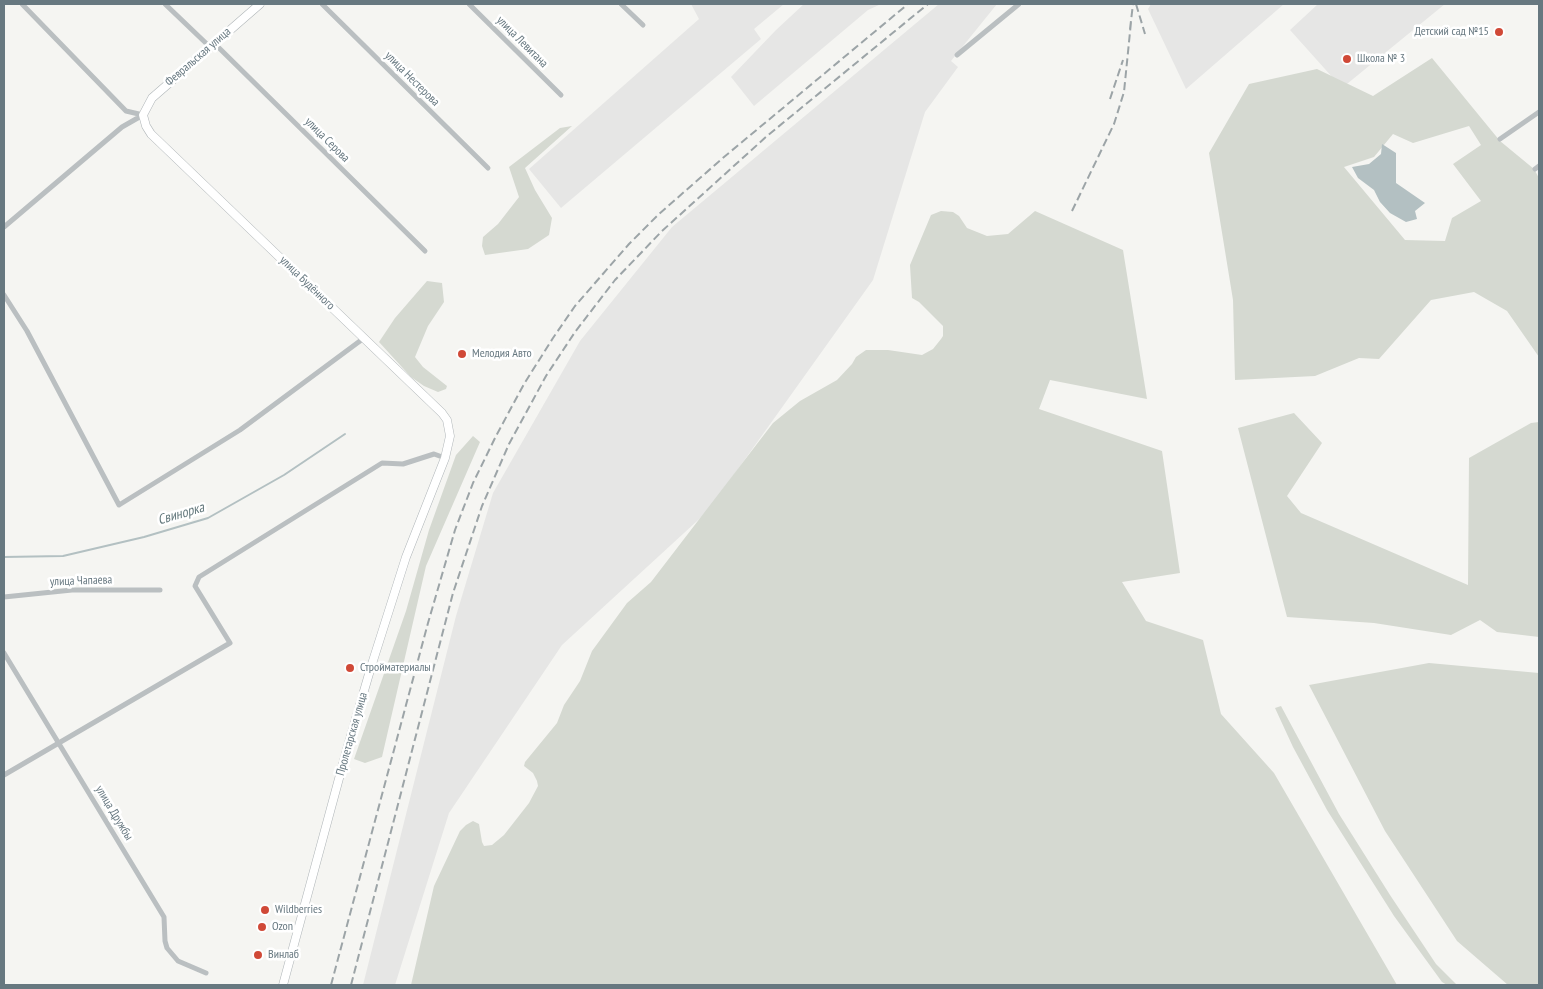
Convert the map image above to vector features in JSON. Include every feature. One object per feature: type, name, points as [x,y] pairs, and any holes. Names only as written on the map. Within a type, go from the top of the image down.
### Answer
[{"type":"main road","name":"Февральская улица","points":[[143,115],[152,98],[260,4]]},
{"type":"main road","name":"улица Будённого","points":[[143,115],[146,126],[151,134],[442,413],[447,420],[450,436],[445,458]]},
{"type":"main road","name":"Пролетарская улица","points":[[283,985],[371,667],[406,557],[445,458]]},
{"type":"street","points":[[22,4],[126,111],[143,115]]},
{"type":"street","name":"улица Серова","points":[[165,4],[212,45],[425,251]]},
{"type":"street","name":"улица Нестерова","points":[[322,4],[488,168]]},
{"type":"street","name":"улица Левитана","points":[[469,4],[561,95]]},
{"type":"street","points":[[621,4],[643,24]]},
{"type":"street","points":[[957,55],[1019,4]]},
{"type":"street","points":[[1500,139],[1539,112]]},
{"type":"street","points":[[4,227],[122,127],[143,115]]},
{"type":"street","points":[[4,296],[27,332],[119,505],[240,430],[364,338]]},
{"type":"street","points":[[4,775],[230,643],[195,586],[199,577],[382,464],[402,464],[434,454],[445,458]]},
{"type":"street","name":"улица Чапаева","points":[[4,597],[72,590],[160,590]]},
{"type":"street","name":"улица Дружбы","points":[[4,653],[60,742],[164,917],[167,948],[178,961],[206,973]]},
{"type":"shaded area","points":[[691,4],[784,4],[754,29],[761,39],[561,208],[529,169],[699,19]]},
{"type":"shaded area","points":[[804,4],[881,4],[868,10],[754,106],[731,77]]},
{"type":"shaded area","points":[[939,4],[997,4],[951,61],[958,67],[925,112],[873,280],[708,511],[562,645],[449,813],[395,985],[363,985],[456,616],[493,493],[580,341],[672,227]]},
{"type":"shaded area","points":[[1151,4],[1284,4],[1186,89],[1148,9]]},
{"type":"shaded area","name":"Школа № 3","points":[[1318,4],[1445,4],[1342,88],[1290,30]]},
{"type":"shaded area","points":[[1432,58],[1500,141],[1534,169],[1539,178],[1539,357],[1507,311],[1474,292],[1431,300],[1379,359],[1359,358],[1315,376],[1235,380],[1233,300],[1209,153],[1249,84],[1317,69],[1373,96]],"holes":[[[1469,126],[1481,145],[1453,164],[1481,201],[1452,218],[1445,241],[1405,240],[1344,167],[1374,157],[1393,134],[1413,143]]]},
{"type":"shaded area","points":[[572,126],[525,168],[535,190],[552,218],[549,235],[528,249],[485,255],[482,246],[483,237],[498,224],[519,197],[509,167],[560,128]]},
{"type":"shaded area","points":[[1382,144],[1396,153],[1396,183],[1425,203],[1415,211],[1417,219],[1406,222],[1390,213],[1380,202],[1374,190],[1358,178],[1352,167],[1369,164],[1381,154]]},
{"type":"shaded area","points":[[941,211],[953,212],[959,216],[967,228],[987,236],[1008,234],[1035,211],[1123,250],[1147,399],[1050,380],[1039,409],[1162,451],[1180,573],[1122,582],[1146,621],[1203,640],[1221,714],[1274,773],[1397,985],[411,985],[434,886],[460,831],[473,821],[479,824],[484,846],[492,845],[504,835],[529,803],[538,786],[533,773],[524,766],[525,762],[557,723],[564,705],[580,681],[592,651],[627,603],[651,582],[773,423],[800,401],[837,380],[856,357],[866,350],[888,350],[922,355],[933,349],[941,339],[943,336],[943,326],[919,302],[912,298],[910,265],[931,215]]},
{"type":"shaded area","points":[[427,281],[442,283],[444,302],[428,326],[415,357],[423,367],[447,386],[446,389],[438,392],[424,386],[411,377],[379,342],[395,318]]},
{"type":"shaded area","points":[[1294,413],[1322,443],[1287,496],[1301,513],[1468,585],[1469,458],[1531,423],[1539,422],[1539,637],[1497,632],[1480,620],[1451,635],[1374,623],[1287,617],[1238,428]]},
{"type":"shaded area","points":[[473,436],[480,442],[426,566],[382,757],[365,763],[354,759],[406,611],[429,530],[456,455]]},
{"type":"shaded area","points":[[1429,663],[1539,673],[1539,985],[1508,985],[1457,941],[1385,831],[1309,685]]},
{"type":"shaded area","points":[[1281,706],[1339,814],[1390,895],[1436,964],[1457,985],[1447,985],[1442,982],[1394,916],[1327,810],[1293,747],[1275,708]]},
{"type":"waterway","name":"Свинорка","points":[[4,557],[63,556],[144,537],[208,518],[284,475],[345,434]]},
{"type":"railway","points":[[331,985],[428,623],[455,530],[473,483],[524,384],[575,306],[629,244],[659,214],[724,157],[908,4]]},
{"type":"railway","points":[[351,985],[453,593],[482,506],[509,444],[546,376],[575,332],[615,280],[662,231],[767,136],[928,4]]},
{"type":"railway","points":[[1130,29],[1133,4]]},
{"type":"railway","points":[[1136,4],[1145,34]]},
{"type":"railway","points":[[1072,211],[1114,124],[1124,92],[1131,22]]},
{"type":"railway","points":[[1110,99],[1123,60]]},
{"type":"place","name":"Детский сад №15","points":[[1499,32]]},
{"type":"place","name":"Школа № 3","points":[[1347,59]]},
{"type":"place","name":"Мелодия Авто","points":[[462,354]]},
{"type":"place","name":"Стройматериалы","points":[[350,668]]},
{"type":"place","name":"Wildberries","points":[[265,910]]},
{"type":"place","name":"Ozon","points":[[262,927]]},
{"type":"place","name":"Винлаб","points":[[258,955]]}]
